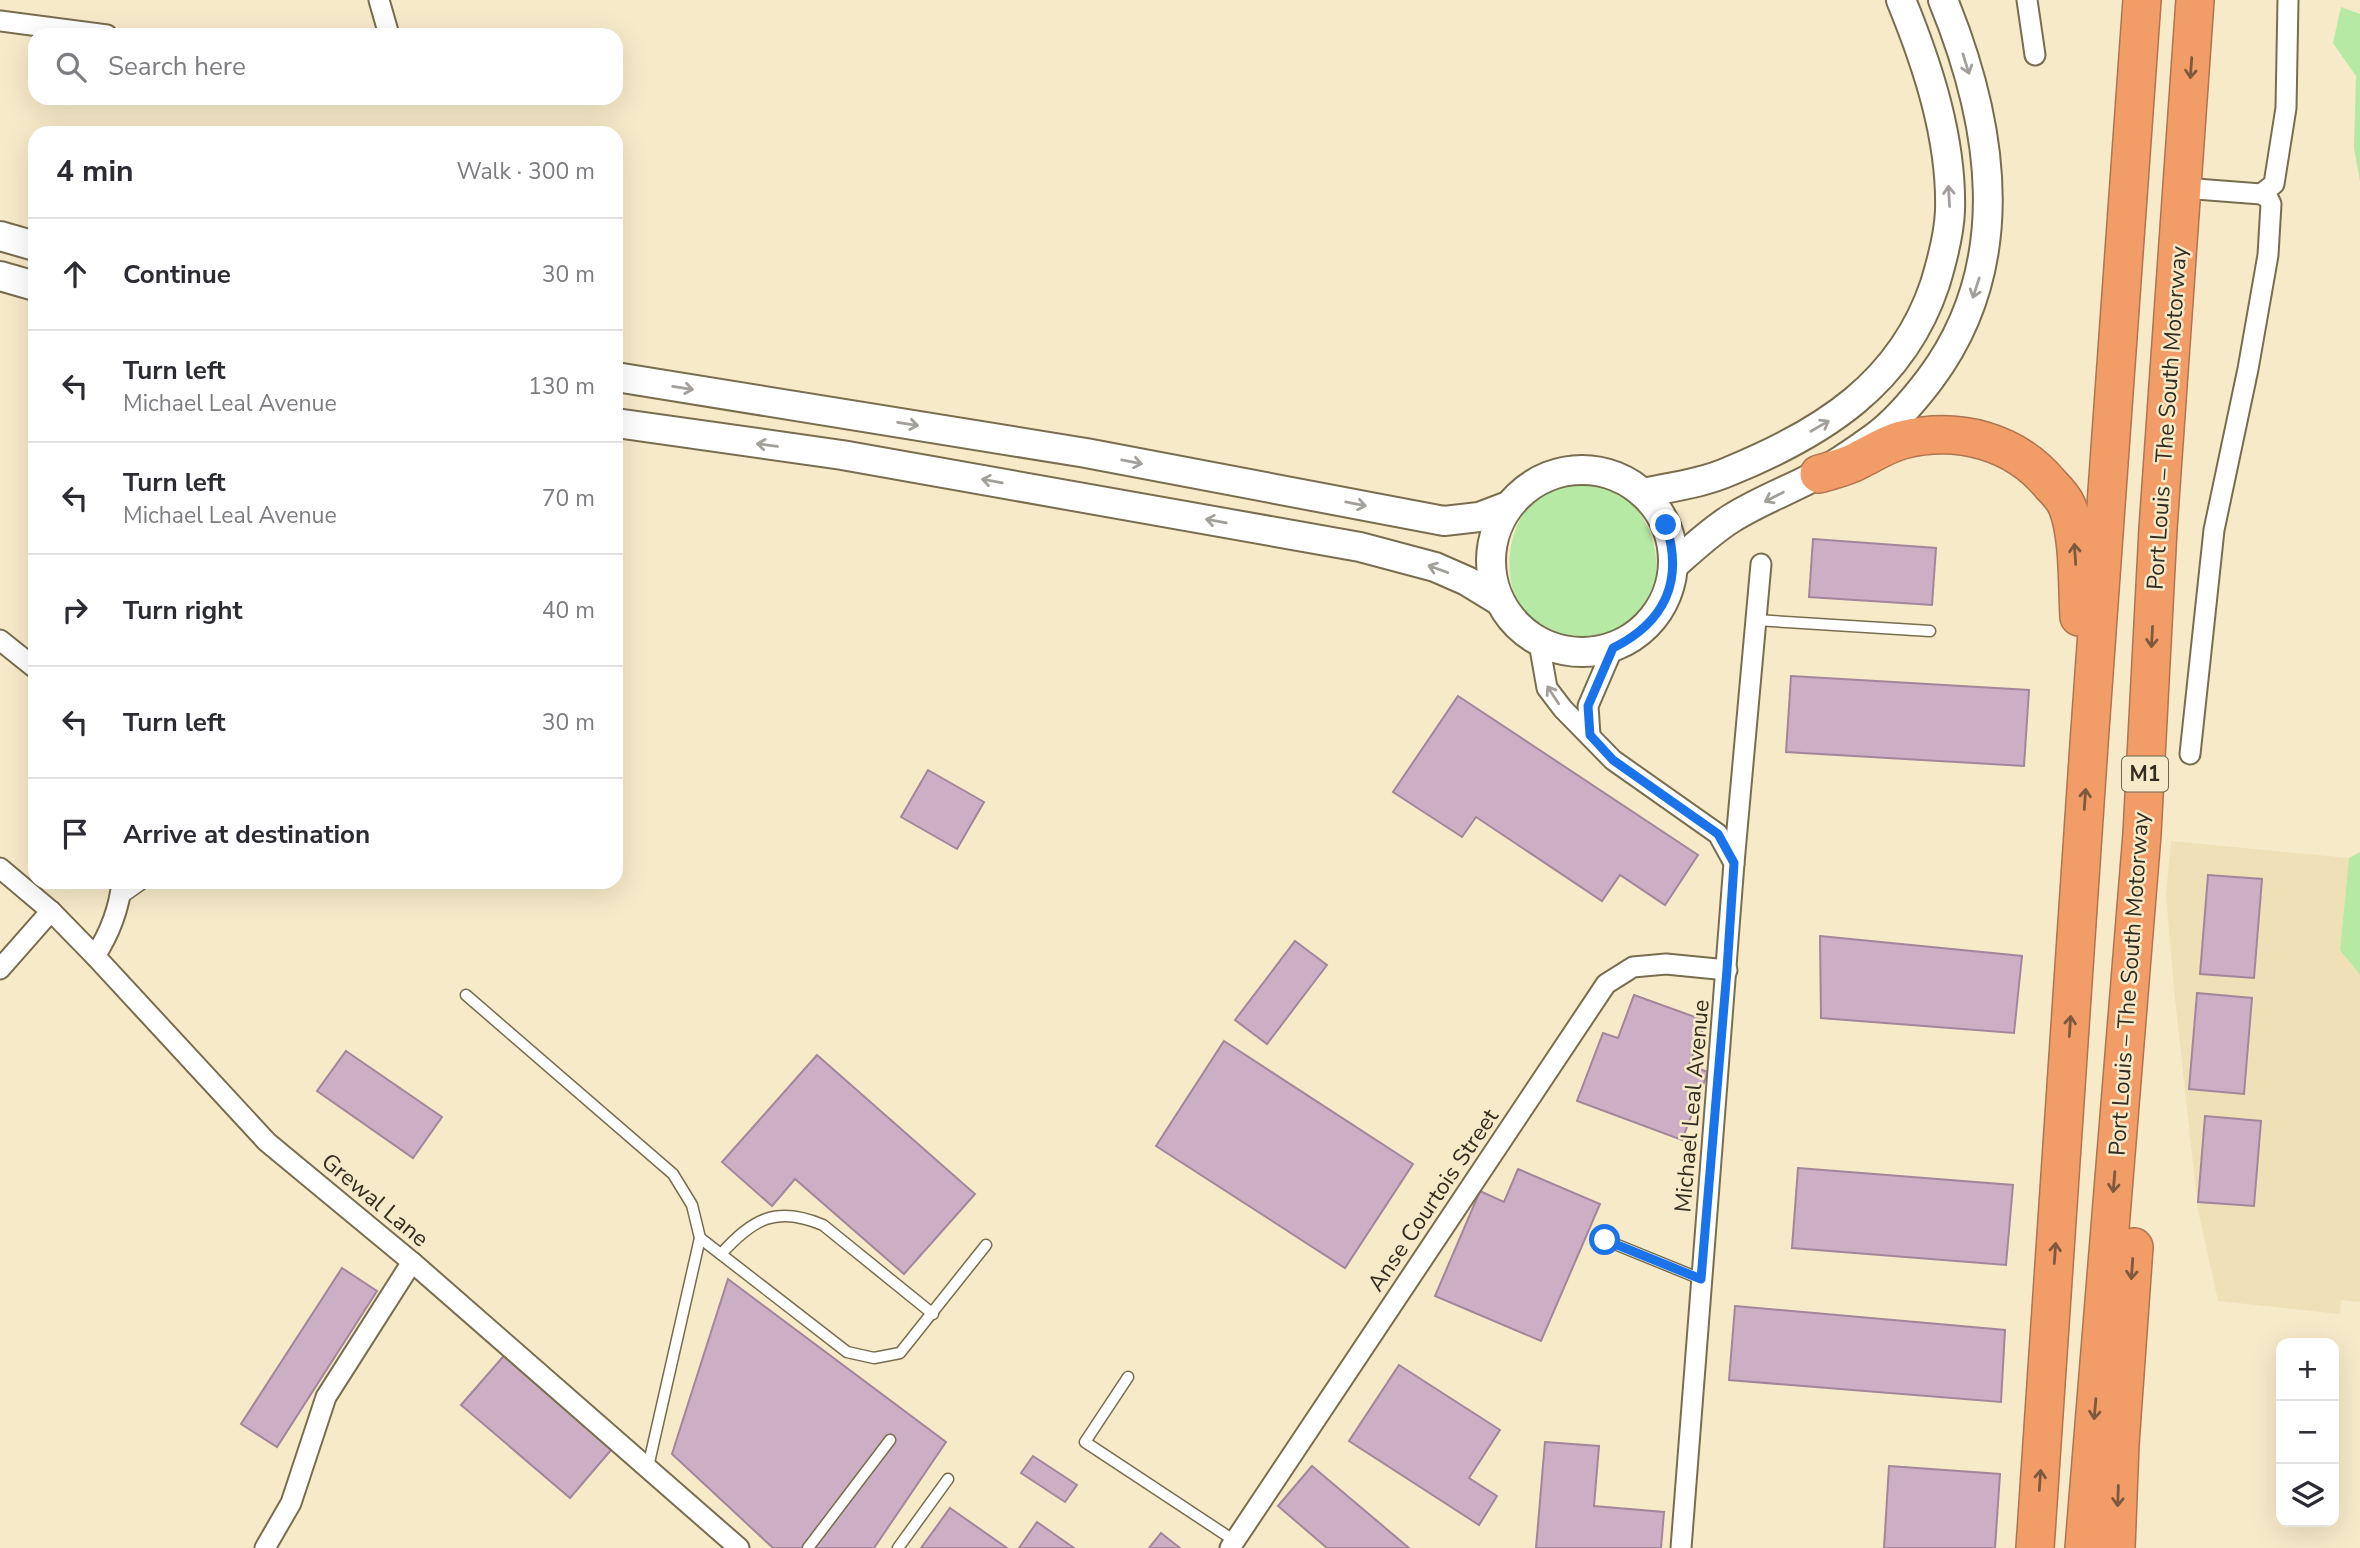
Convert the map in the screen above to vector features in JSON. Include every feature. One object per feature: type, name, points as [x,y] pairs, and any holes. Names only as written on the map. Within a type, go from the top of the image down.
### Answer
[{"type":"highway","name":"M1","points":[[2035,1548],[2142,0]]},
{"type":"highway","name":"Port Louis – The South Motorway","points":[[2084,1548],[2142,834],[2158,529],[2196,0]]},
{"type":"highway","points":[[1819,474],[1857,462],[1899,441],[1940,434],[1965,436],[2003,446],[2037,468],[2067,504],[2073,529],[2089,744]]},
{"type":"highway","points":[[2116,1548],[2121,1430],[2153,978],[2142,834]]},
{"type":"street","points":[[379,0],[387,28]]},
{"type":"street","points":[[1643,493],[1687,485],[1729,472],[1783,447],[1834,417],[1883,376],[1910,340],[1928,303],[1943,260],[1950,212],[1947,158],[1936,100],[1917,37],[1901,0]]},
{"type":"street","points":[[1674,565],[1731,518],[1819,474],[1878,435],[1913,401],[1939,367],[1962,329],[1980,278],[1988,215],[1985,155],[1978,107],[1967,66],[1942,0]]},
{"type":"street","points":[[2026,0],[2035,55]]},
{"type":"street","points":[[2261,194],[2274,184],[2286,108],[2288,0]]},
{"type":"street","points":[[0,21],[54,28]]},
{"type":"street","points":[[2183,188],[2261,194],[2268,198],[2271,204],[2268,256],[2248,369],[2214,530],[2190,754]]},
{"type":"street","points":[[0,236],[28,244]]},
{"type":"street","points":[[0,276],[28,284]]},
{"type":"street","points":[[623,378],[1086,453],[1444,521],[1479,517],[1508,506]]},
{"type":"street","points":[[623,424],[842,455],[1360,547],[1435,567],[1467,581],[1498,600]]},
{"type":"street","points":[[1573,470],[1598,471],[1622,479],[1643,493],[1666,525],[1674,565],[1671,586],[1662,606],[1649,624],[1633,638],[1613,648],[1588,653],[1563,651],[1539,643],[1515,625],[1498,600],[1491,576],[1490,552],[1496,527],[1508,506],[1526,488],[1548,476],[1573,470]]},
{"type":"street","name":"Michael Leal Avenue","points":[[1681,1548],[1734,863],[1761,564]]},
{"type":"street","points":[[0,640],[28,661]]},
{"type":"street","points":[[1539,643],[1548,688],[1563,709],[1613,760],[1718,834],[1734,863]]},
{"type":"street","points":[[1590,735],[1588,706],[1613,648]]},
{"type":"street","name":"Grewal Lane","points":[[0,868],[51,911],[95,956],[267,1142],[412,1262],[739,1548]]},
{"type":"street","points":[[95,956],[106,939],[121,891]]},
{"type":"street","points":[[0,969],[51,911]]},
{"type":"street","name":"Anse Courtois Street","points":[[1233,1545],[1606,984],[1633,967],[1666,964],[1727,970]]},
{"type":"street","points":[[265,1548],[291,1503],[326,1397],[412,1262]]},
{"type":"lane","points":[[1756,620],[1930,631]]},
{"type":"lane","points":[[466,995],[673,1174],[692,1205],[700,1238],[648,1468]]},
{"type":"lane","points":[[721,1254],[742,1231],[769,1217],[802,1216],[823,1225],[933,1314]]},
{"type":"lane","points":[[700,1238],[848,1352],[874,1358],[900,1353],[986,1245]]},
{"type":"lane","points":[[1605,1240],[1701,1279]]},
{"type":"lane","points":[[1128,1377],[1085,1442],[1233,1545]]},
{"type":"lane","points":[[808,1548],[890,1440]]},
{"type":"lane","points":[[898,1548],[948,1479]]},
{"type":"shaded area","points":[[2171,841],[2349,858],[2340,950],[2360,975],[2360,1302],[2341,1300],[2340,1314],[2218,1301],[2198,1210],[2174,989],[2166,895]]},
{"type":"green space","points":[[2341,7],[2360,14],[2360,181],[2354,148],[2356,76],[2333,43]]},
{"type":"green space","points":[[1572,482],[1598,484],[1628,500],[1647,526],[1656,557],[1653,590],[1645,609],[1621,631],[1596,641],[1570,641],[1545,633],[1534,625],[1518,605],[1511,580],[1512,541],[1525,511],[1543,496]]},
{"type":"green space","points":[[2360,852],[2360,975],[2340,950],[2349,858]]},
{"type":"building","points":[[1813,539],[1936,548],[1932,605],[1809,597]]},
{"type":"building","points":[[1791,676],[2029,690],[2024,766],[1786,752]]},
{"type":"building","points":[[1458,696],[1698,855],[1665,905],[1620,875],[1602,901],[1476,817],[1462,837],[1393,792]]},
{"type":"building","points":[[928,770],[984,802],[957,849],[901,817]]},
{"type":"building","points":[[2208,875],[2262,879],[2254,978],[2200,974]]},
{"type":"building","points":[[1820,936],[2022,956],[2014,1033],[1821,1018]]},
{"type":"building","points":[[1295,941],[1327,965],[1267,1044],[1235,1020]]},
{"type":"building","points":[[2197,993],[2252,998],[2244,1094],[2189,1089]]},
{"type":"building","points":[[1634,995],[1706,1021],[1689,1065],[1708,1072],[1682,1140],[1577,1101],[1603,1033],[1618,1038]]},
{"type":"building","points":[[1224,1041],[1413,1164],[1345,1268],[1156,1146]]},
{"type":"building","points":[[346,1051],[442,1117],[413,1158],[317,1091]]},
{"type":"building","points":[[817,1055],[975,1194],[904,1274],[795,1179],[772,1206],[722,1162]]},
{"type":"building","points":[[2205,1116],[2261,1121],[2254,1206],[2198,1202]]},
{"type":"building","points":[[1798,1168],[2013,1185],[2006,1265],[1792,1248]]},
{"type":"building","points":[[1518,1169],[1600,1204],[1541,1341],[1435,1296],[1480,1191],[1504,1202]]},
{"type":"building","points":[[342,1268],[377,1291],[277,1447],[241,1424]]},
{"type":"building","points":[[728,1279],[946,1442],[874,1548],[773,1548],[672,1454]]},
{"type":"building","points":[[1735,1306],[2005,1330],[2001,1402],[1729,1380]]},
{"type":"building","points":[[509,1350],[617,1443],[570,1498],[461,1405]]},
{"type":"building","points":[[1399,1365],[1500,1430],[1469,1478],[1497,1496],[1479,1525],[1349,1441]]},
{"type":"building","points":[[1545,1442],[1599,1446],[1594,1506],[1664,1512],[1661,1548],[1536,1548]]},
{"type":"building","points":[[1033,1456],[1077,1485],[1065,1502],[1021,1473]]},
{"type":"building","points":[[1312,1466],[1409,1548],[1327,1548],[1278,1506]]},
{"type":"building","points":[[1889,1466],[2000,1474],[1995,1548],[1884,1548]]},
{"type":"building","points":[[950,1508],[1007,1548],[921,1548]]},
{"type":"building","points":[[1037,1522],[1074,1548],[1019,1548]]},
{"type":"building","points":[[1161,1533],[1180,1548],[1149,1548]]},
{"type":"route","points":[[1605,1240],[1701,1279],[1734,863],[1718,834],[1613,760],[1590,735],[1588,706],[1613,648],[1633,638],[1649,624],[1662,606],[1671,586],[1674,565],[1666,525]]}]
